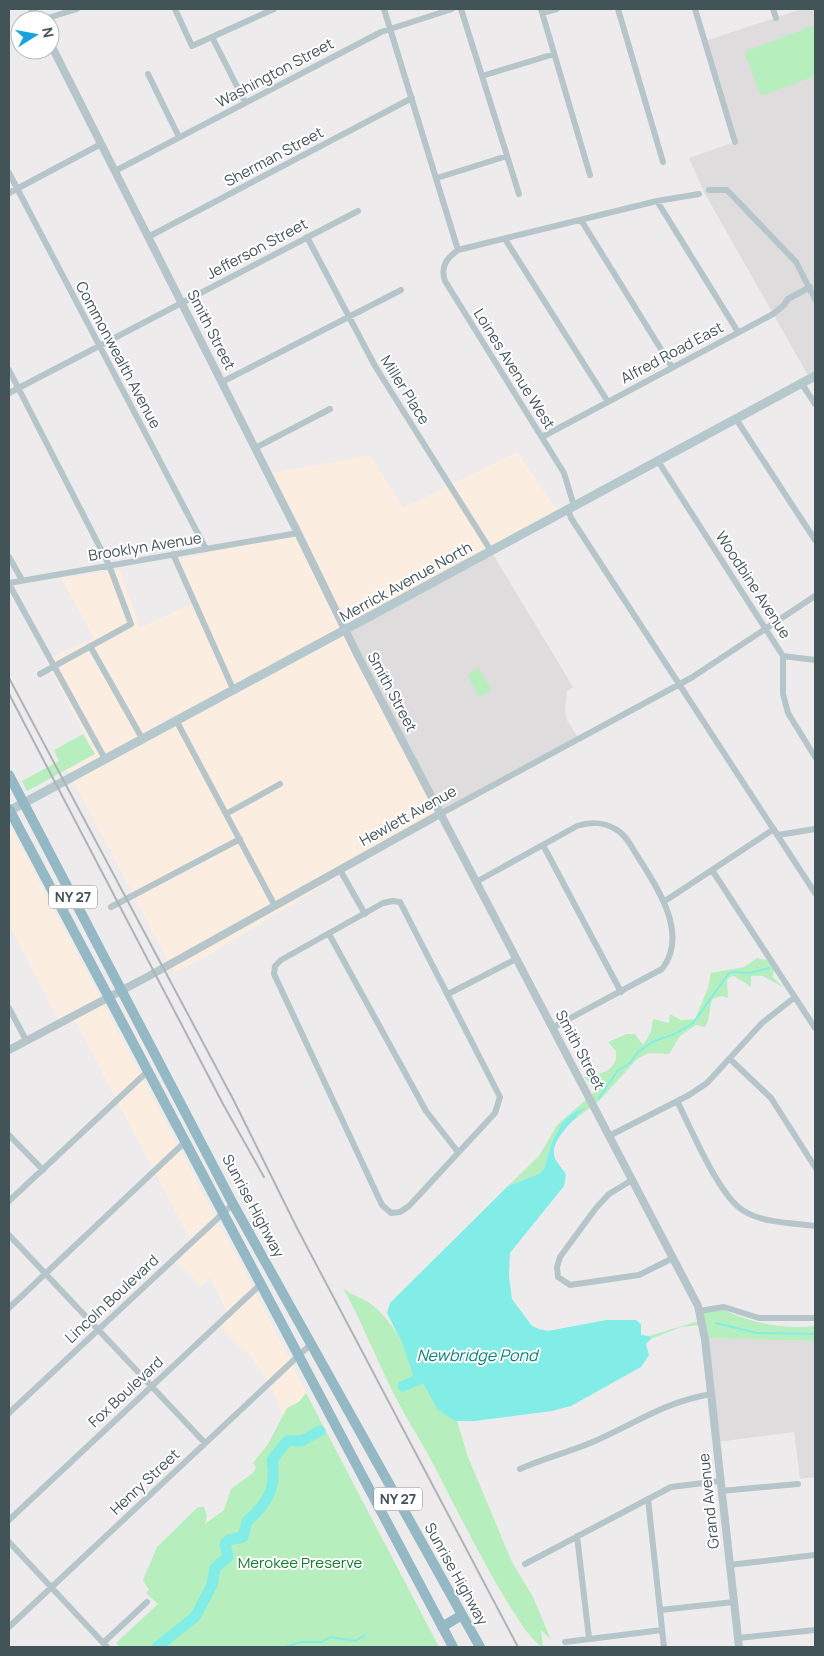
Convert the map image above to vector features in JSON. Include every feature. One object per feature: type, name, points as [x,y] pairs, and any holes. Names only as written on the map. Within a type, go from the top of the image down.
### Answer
[{"type":"highway","name":"Sunrise Highway","points":[[9,775],[123,990],[233,1204],[480,1647]]},
{"type":"highway","name":"Sunrise Highway","points":[[9,811],[109,996],[453,1647]]},
{"type":"highway","points":[[442,1627],[462,1615]]},
{"type":"main road","name":"Merrick Avenue North","points":[[9,811],[815,376]]},
{"type":"street","points":[[60,14],[77,9]]},
{"type":"street","points":[[175,9],[192,46],[274,9]]},
{"type":"street","points":[[384,9],[458,250],[657,202],[699,194]]},
{"type":"street","name":"Washington Street","points":[[115,171],[390,28],[452,9]]},
{"type":"street","points":[[461,9],[519,194]]},
{"type":"street","points":[[557,9],[541,11],[590,175]]},
{"type":"street","points":[[618,9],[663,162]]},
{"type":"street","points":[[695,9],[735,142]]},
{"type":"street","points":[[773,9],[776,18]]},
{"type":"street","points":[[212,36],[245,102]]},
{"type":"street","points":[[482,76],[554,54]]},
{"type":"street","name":"Smith Street","points":[[59,60],[298,533],[345,631],[700,1311],[706,1352]]},
{"type":"street","points":[[148,74],[179,137]]},
{"type":"street","name":"Sherman Street","points":[[148,237],[412,98]]},
{"type":"street","points":[[9,193],[101,144]]},
{"type":"street","points":[[437,178],[507,156]]},
{"type":"street","name":"Commonwealth Avenue","points":[[9,173],[206,549]]},
{"type":"street","points":[[709,190],[727,190],[796,262],[815,298]]},
{"type":"street","points":[[657,202],[738,332]]},
{"type":"street","name":"Jefferson Street","points":[[9,394],[358,211]]},
{"type":"street","points":[[581,220],[672,367]]},
{"type":"street","name":"Miller Place","points":[[307,237],[376,366],[491,551]]},
{"type":"street","points":[[505,239],[608,402]]},
{"type":"street","name":"Loines Avenue West","points":[[458,250],[446,260],[442,269],[445,281],[564,473],[571,508],[571,518],[815,893]]},
{"type":"street","name":"Alfred Road East","points":[[542,437],[773,314],[784,306],[788,299],[810,287]]},
{"type":"street","points":[[222,382],[401,290]]},
{"type":"street","points":[[9,370],[109,565],[132,624],[40,674]]},
{"type":"street","points":[[802,384],[815,404]]},
{"type":"street","points":[[255,448],[330,409]]},
{"type":"street","points":[[736,419],[815,540]]},
{"type":"street","name":"Woodbine Avenue","points":[[658,461],[784,656],[783,694],[788,713],[815,757]]},
{"type":"street","name":"Brooklyn Avenue","points":[[9,584],[22,580],[298,533]]},
{"type":"street","points":[[173,554],[234,691]]},
{"type":"street","points":[[9,557],[22,580]]},
{"type":"street","points":[[9,584],[105,759]]},
{"type":"street","name":"Hewlett Avenue","points":[[9,1050],[123,990],[440,814],[680,684],[815,596]]},
{"type":"street","points":[[90,646],[143,740]]},
{"type":"street","points":[[784,656],[815,660]]},
{"type":"street","points":[[177,722],[275,906]]},
{"type":"street","points":[[226,814],[280,784]]},
{"type":"street","points":[[476,882],[588,822],[609,825],[620,831],[665,901],[673,944],[668,961],[655,975],[552,1028]]},
{"type":"street","points":[[665,901],[712,870],[776,832],[815,829]]},
{"type":"street","points":[[111,906],[240,840]]},
{"type":"street","points":[[543,845],[621,992]]},
{"type":"street","points":[[340,870],[365,914]]},
{"type":"street","points":[[712,870],[815,1028]]},
{"type":"street","points":[[393,900],[400,902],[500,1094],[499,1104],[495,1113],[409,1206],[400,1212],[391,1213],[386,1210],[274,974],[276,966],[281,960],[365,914],[393,900]]},
{"type":"street","points":[[330,934],[426,1111],[458,1152]]},
{"type":"street","points":[[448,994],[516,959]]},
{"type":"street","points":[[609,1136],[677,1101],[707,1083],[762,1023],[795,997]]},
{"type":"street","points":[[9,1008],[26,1040]]},
{"type":"street","points":[[730,1059],[771,1098],[815,1168]]},
{"type":"street","points":[[9,1201],[148,1071]]},
{"type":"street","points":[[677,1101],[720,1185],[734,1205],[754,1216],[815,1226]]},
{"type":"street","points":[[9,1135],[43,1170]]},
{"type":"street","points":[[9,1308],[186,1141]]},
{"type":"street","points":[[632,1180],[609,1194],[596,1208],[560,1257],[557,1267],[558,1277],[570,1284],[639,1275],[673,1258]]},
{"type":"street","name":"Lincoln Boulevard","points":[[9,1413],[233,1204]]},
{"type":"street","points":[[9,1235],[205,1443]]},
{"type":"street","name":"Fox Boulevard","points":[[9,1520],[261,1284]]},
{"type":"street","points":[[700,1311],[724,1307],[759,1318],[815,1318]]},
{"type":"street","name":"Henry Street","points":[[9,1627],[311,1344]]},
{"type":"street","name":"Grand Avenue","points":[[706,1352],[739,1647]]},
{"type":"street","points":[[520,1469],[542,1459],[590,1443],[683,1399],[711,1394]]},
{"type":"street","points":[[525,1564],[671,1487],[720,1481]]},
{"type":"street","points":[[721,1491],[798,1484]]},
{"type":"street","points":[[648,1499],[664,1647]]},
{"type":"street","points":[[577,1536],[589,1638]]},
{"type":"street","points":[[9,1542],[105,1645],[146,1602]]},
{"type":"street","points":[[730,1564],[815,1555]]},
{"type":"street","points":[[660,1610],[734,1602]]},
{"type":"street","points":[[565,1642],[662,1630]]},
{"type":"street","points":[[738,1638],[815,1630]]},
{"type":"shaded area","points":[[802,9],[815,9],[815,376],[810,379],[704,192],[689,158],[735,142],[705,41]]},
{"type":"shaded area","points":[[517,452],[560,514],[346,631],[440,814],[202,959],[174,972],[67,769],[95,754],[45,660],[94,638],[61,578],[120,570],[140,628],[192,604],[172,561],[297,533],[268,474],[370,455],[403,508]]},
{"type":"shaded area","points":[[491,551],[573,687],[567,691],[565,710],[567,720],[578,738],[440,814],[345,631]]},
{"type":"shaded area","points":[[9,824],[306,1393],[299,1402],[287,1408],[283,1416],[270,1384],[248,1352],[246,1353],[217,1324],[228,1313],[210,1278],[201,1286],[173,1258],[191,1241],[72,1015],[59,1021],[9,924]]},
{"type":"shaded area","points":[[706,1338],[815,1341],[815,1477],[800,1479],[794,1432],[717,1442]]},
{"type":"green space","points":[[815,25],[815,76],[761,96],[744,52]]},
{"type":"green space","points":[[479,668],[492,690],[479,697],[467,675]]},
{"type":"green space","points":[[83,734],[95,754],[27,791],[22,781],[59,761],[54,750]]},
{"type":"green space","points":[[757,958],[767,960],[774,969],[773,977],[784,988],[763,976],[751,976],[751,987],[734,976],[730,977],[727,980],[728,998],[722,996],[712,999],[705,1027],[696,1025],[680,1036],[669,1054],[649,1053],[637,1059],[600,1100],[565,1127],[585,1108],[573,1113],[552,1142],[544,1169],[539,1174],[508,1186],[539,1156],[557,1125],[596,1091],[584,1077],[607,1071],[614,1064],[616,1051],[608,1042],[627,1034],[635,1034],[643,1045],[651,1032],[653,1019],[669,1023],[670,1014],[681,1020],[695,1019],[708,988],[711,973],[744,967]]},
{"type":"green space","points":[[343,1288],[371,1304],[387,1319],[405,1348],[415,1381],[421,1379],[457,1421],[468,1457],[512,1562],[533,1597],[551,1640],[541,1630],[543,1647],[532,1638],[518,1619],[484,1562],[431,1460],[399,1404]]},
{"type":"green space","points":[[724,1310],[745,1319],[768,1324],[792,1327],[815,1326],[815,1341],[706,1338],[703,1325],[681,1327],[651,1339],[649,1336],[702,1320],[701,1311]]},
{"type":"green space","name":"Merokee Preserve","points":[[306,1393],[439,1647],[120,1647],[116,1643],[158,1604],[146,1593],[149,1590],[143,1580],[157,1547],[198,1507],[204,1507],[207,1517],[205,1524],[224,1510],[231,1489],[253,1473],[256,1467],[253,1463],[268,1444],[287,1408],[299,1402]]},
{"type":"water","name":"Newbridge Pond","points":[[586,1107],[560,1135],[554,1149],[557,1163],[566,1175],[564,1186],[510,1253],[509,1276],[512,1299],[532,1326],[548,1331],[606,1320],[636,1320],[641,1324],[641,1335],[649,1336],[651,1339],[646,1344],[649,1355],[641,1367],[571,1406],[552,1411],[475,1421],[455,1421],[437,1409],[421,1379],[415,1381],[403,1345],[387,1313],[390,1303],[508,1186],[539,1174],[544,1169],[552,1142],[562,1123],[573,1113]]},
{"type":"waterway","points":[[599,1098],[618,1070],[630,1063],[638,1052],[654,1041],[675,1034],[693,1023],[729,973],[750,973],[769,968]]},
{"type":"waterway","points":[[716,1323],[757,1333],[815,1334]]},
{"type":"waterway","points":[[403,1386],[427,1376]]},
{"type":"waterway","points":[[157,1647],[195,1617],[212,1585],[215,1568],[228,1557],[225,1544],[229,1540],[243,1537],[247,1521],[260,1509],[269,1495],[273,1479],[272,1460],[287,1441],[301,1441],[320,1431]]},
{"type":"waterway","points":[[285,1647],[301,1642],[322,1642],[330,1637],[355,1641],[365,1635]]},
{"type":"railway","points":[[9,678],[233,1099],[297,1228],[518,1647]]},
{"type":"railway","points":[[9,694],[223,1104],[264,1177]]}]
